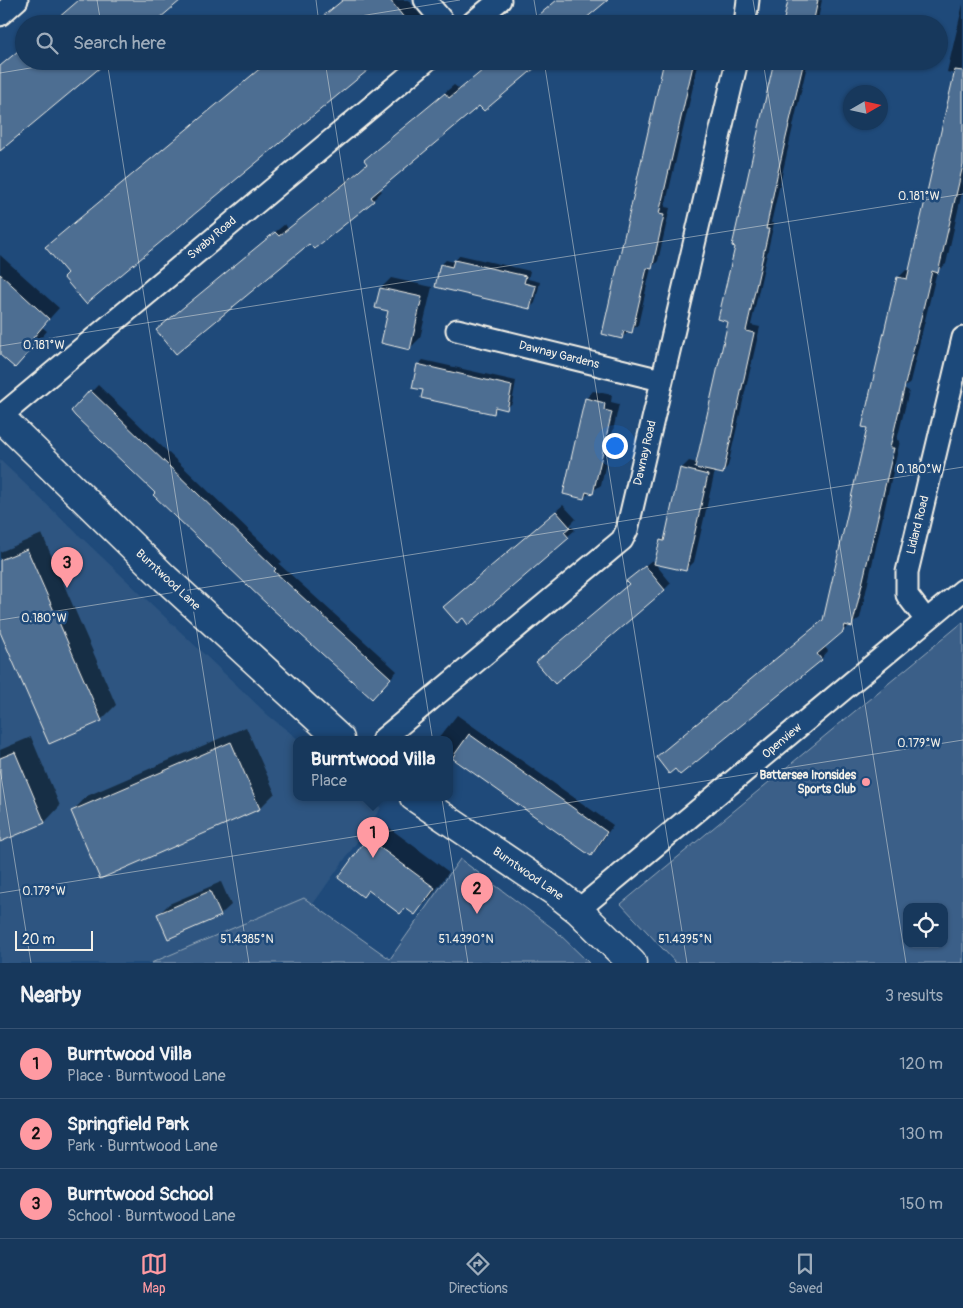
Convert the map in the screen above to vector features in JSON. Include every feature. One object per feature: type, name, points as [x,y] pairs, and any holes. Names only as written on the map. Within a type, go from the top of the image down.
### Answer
[{"type":"main road","name":"Burntwood Lane","points":[[0,417],[166,579],[337,736]]},
{"type":"main road","name":"Burntwood Lane","points":[[420,801],[555,892],[578,910],[632,963]]},
{"type":"street","points":[[0,15],[18,0]]},
{"type":"street","points":[[424,0],[437,15]]},
{"type":"street","points":[[482,15],[500,0]]},
{"type":"street","points":[[747,15],[748,0]]},
{"type":"street","name":"Swaby Road","points":[[0,417],[415,70]]},
{"type":"street","name":"Dawnay Road","points":[[387,736],[622,540],[627,530],[735,70]]},
{"type":"street","name":"Dawnay Gardens","points":[[457,330],[661,380]]},
{"type":"street","name":"Lidiard Road","points":[[926,620],[907,595],[906,572],[963,338]]},
{"type":"street","name":"Openview","points":[[578,910],[963,590]]},
{"type":"shaded area","points":[[0,460],[269,716],[294,736],[293,801],[373,801],[381,808],[313,904],[304,898],[151,963],[0,963]]},
{"type":"shaded area","name":"Battersea Ironsides Sports Club","points":[[963,622],[963,963],[676,963],[621,904]]},
{"type":"shaded area","points":[[460,859],[555,930],[589,963],[151,963],[304,898],[390,959]]},
{"type":"building","points":[[79,0],[181,0],[164,15],[62,15]]},
{"type":"building","points":[[343,0],[390,0],[402,15],[325,15]]},
{"type":"building","points":[[557,0],[608,0],[590,15],[539,15]]},
{"type":"building","points":[[788,0],[818,0],[815,15],[785,15]]},
{"type":"building","points":[[15,54],[15,70],[97,70],[0,151],[0,66]]},
{"type":"building","points":[[258,70],[368,70],[86,304],[63,277],[67,273],[45,247]]},
{"type":"building","points":[[483,70],[532,70],[484,111],[479,106],[371,197],[374,201],[314,249],[309,244],[176,354],[156,330],[275,232],[279,236],[344,184],[367,164],[364,160],[445,93],[449,98]]},
{"type":"building","points":[[662,70],[692,70],[659,214],[664,215],[652,269],[647,268],[632,333],[624,331],[622,339],[602,334]]},
{"type":"building","points":[[772,70],[802,70],[777,176],[766,229],[769,229],[746,331],[754,333],[723,474],[695,468],[728,322],[718,319],[735,247],[732,246]]},
{"type":"building","points":[[955,70],[963,71],[963,165],[938,273],[932,271],[890,448],[894,448],[852,627],[845,625],[843,632],[817,654],[822,660],[680,775],[675,769],[669,774],[656,757],[823,620],[867,428],[862,427],[897,277],[907,279]]},
{"type":"building","points":[[454,260],[526,276],[524,283],[536,286],[530,309],[435,287],[440,264],[452,267]]},
{"type":"building","points":[[0,274],[49,319],[33,338],[38,342],[15,368],[0,355]]},
{"type":"building","points":[[380,288],[422,297],[410,350],[381,343],[388,311],[375,308]]},
{"type":"building","points":[[417,364],[512,386],[507,410],[495,407],[494,414],[421,398],[423,390],[412,388]]},
{"type":"building","points":[[90,390],[276,569],[274,571],[391,678],[372,699],[270,607],[153,495],[155,493],[75,416],[71,411]]},
{"type":"building","points":[[585,398],[605,403],[604,410],[612,412],[593,494],[586,492],[584,499],[563,494]]},
{"type":"building","points":[[680,468],[708,475],[686,571],[654,564],[660,540],[664,541]]},
{"type":"building","points":[[556,511],[570,527],[564,532],[569,538],[468,625],[463,618],[457,623],[443,607]]},
{"type":"building","points":[[27,549],[102,721],[49,744],[0,632],[0,560]]},
{"type":"building","points":[[645,566],[665,590],[555,684],[536,662],[629,584],[626,581]]},
{"type":"building","points":[[469,734],[607,832],[591,856],[453,759]]},
{"type":"building","points":[[231,742],[260,809],[100,879],[71,811]]},
{"type":"building","points":[[15,752],[45,823],[0,842],[0,758]]},
{"type":"building","points":[[367,838],[435,888],[415,915],[405,908],[400,914],[368,890],[363,897],[338,878]]},
{"type":"building","points":[[210,891],[221,916],[168,939],[157,914]]},
{"type":"place","name":"Burntwood School","points":[[67,588]]},
{"type":"place","name":"Battersea Ironsides Sports Club","points":[[866,782]]},
{"type":"place","name":"Burntwood Villa","points":[[373,858]]},
{"type":"place","name":"Springfield Park","points":[[477,914]]}]
